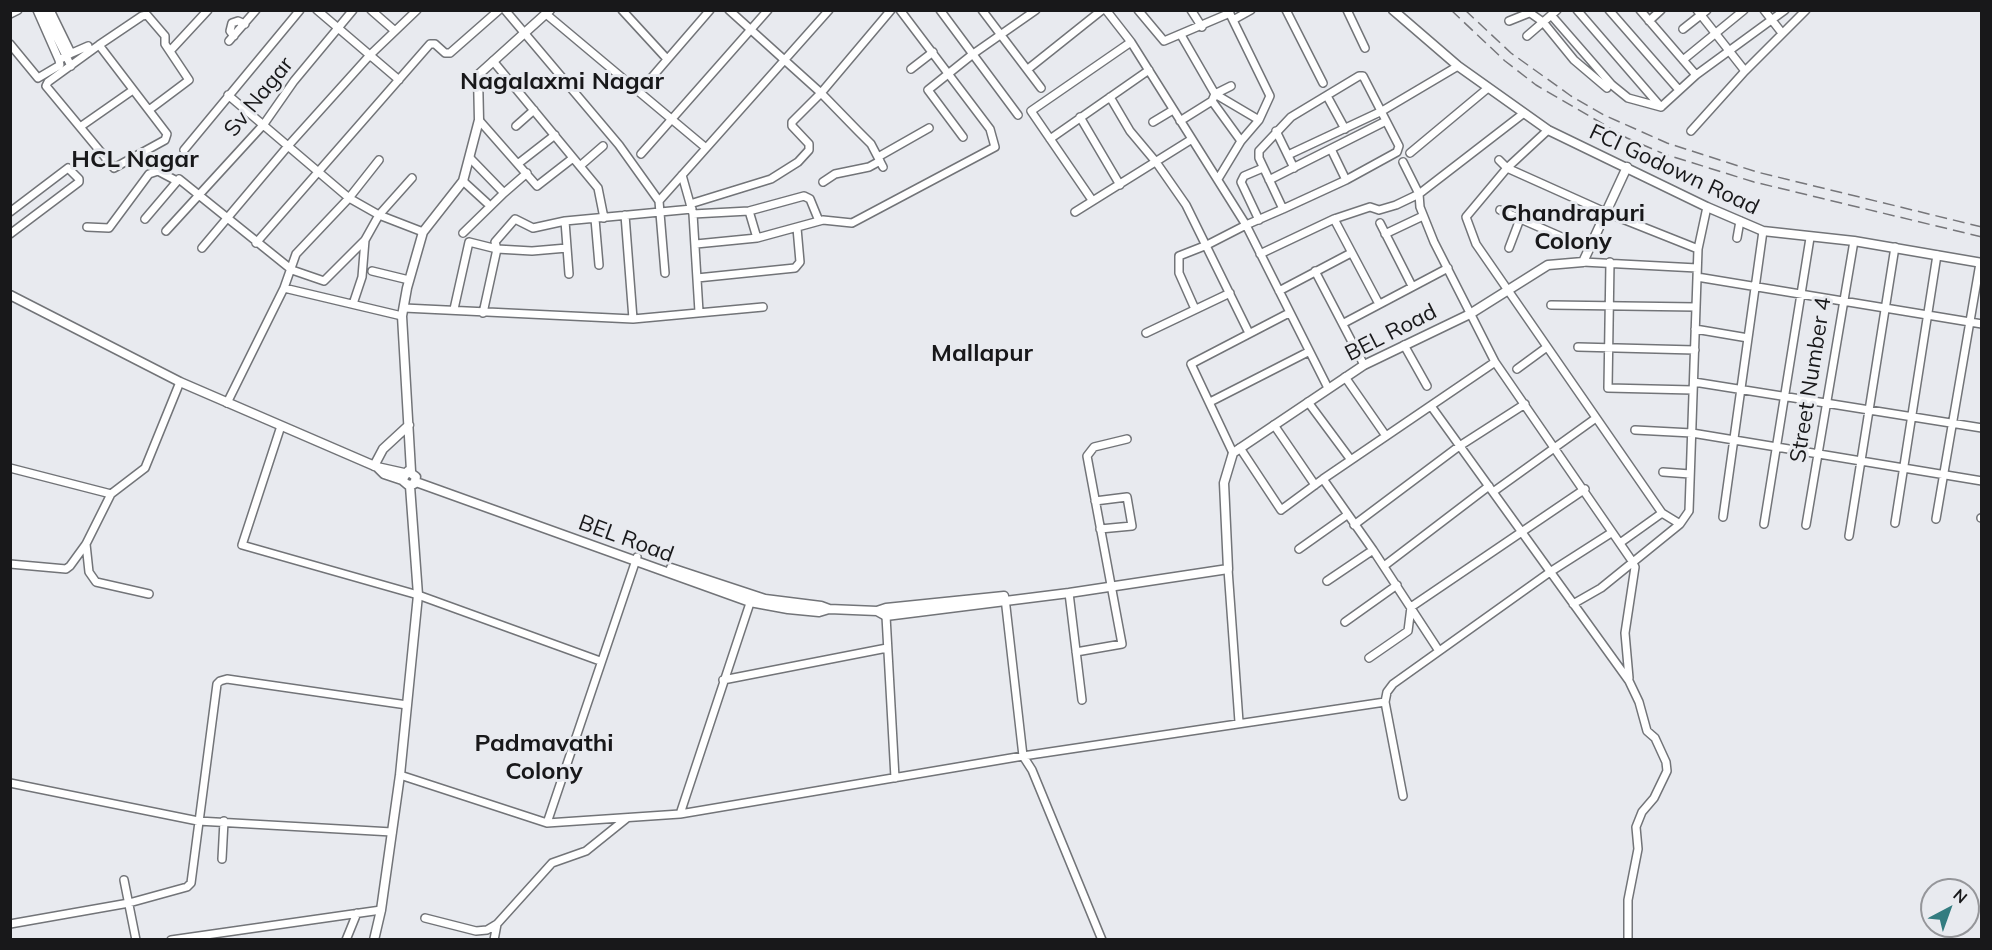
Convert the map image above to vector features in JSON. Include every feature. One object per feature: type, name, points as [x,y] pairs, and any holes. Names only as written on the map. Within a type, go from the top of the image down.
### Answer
[{"type":"street","points":[[10,14],[18,10]]},
{"type":"street","points":[[37,10],[71,66]]},
{"type":"street","points":[[43,10],[65,57]]},
{"type":"street","points":[[50,10],[65,57]]},
{"type":"street","points":[[170,51],[207,10]]},
{"type":"street","points":[[231,38],[256,10]]},
{"type":"street","points":[[184,150],[228,94],[300,10]]},
{"type":"street","points":[[317,10],[399,80]]},
{"type":"street","name":"Sv Nagar","points":[[166,231],[264,124],[294,81],[353,10]]},
{"type":"street","points":[[371,10],[395,31]]},
{"type":"street","points":[[202,248],[288,146],[370,55],[417,10]]},
{"type":"street","points":[[256,243],[430,44],[435,44],[445,53],[450,53],[499,10]]},
{"type":"street","points":[[505,10],[619,145],[659,201],[665,273]]},
{"type":"street","points":[[622,10],[667,59]]},
{"type":"street","points":[[640,91],[710,10]]},
{"type":"street","points":[[729,10],[821,93],[866,138],[880,162]]},
{"type":"street","points":[[641,154],[768,10]]},
{"type":"street","points":[[659,201],[829,10]]},
{"type":"street","points":[[692,209],[771,179],[798,162],[809,150],[809,144],[792,126],[792,122],[821,93],[891,10]]},
{"type":"street","points":[[696,244],[757,238],[819,221],[852,223],[995,147],[990,129],[900,10]]},
{"type":"street","points":[[940,10],[1018,115]]},
{"type":"street","points":[[982,10],[1041,88]]},
{"type":"street","points":[[1028,69],[1104,10],[1131,42],[1246,225],[1328,388]]},
{"type":"street","points":[[1138,10],[1164,42],[1230,15],[1251,10]]},
{"type":"street","points":[[1191,10],[1202,27]]},
{"type":"street","points":[[1286,10],[1323,83]]},
{"type":"street","points":[[1347,10],[1365,48]]},
{"type":"street","name":"FCI Godown Road","points":[[1393,10],[1458,66],[1548,130],[1707,207],[1763,231],[1895,247],[1981,263]]},
{"type":"street","points":[[1577,10],[1661,107]]},
{"type":"street","points":[[1609,10],[1678,90]]},
{"type":"street","points":[[1640,10],[1696,75]]},
{"type":"street","points":[[1649,21],[1660,10]]},
{"type":"street","points":[[1683,60],[1744,10]]},
{"type":"street","points":[[1764,10],[1782,33]]},
{"type":"street","points":[[1661,107],[1696,75],[1785,10]]},
{"type":"street","points":[[1691,131],[1745,71],[1806,10]]},
{"type":"street","points":[[963,137],[928,90],[973,54],[1035,11]]},
{"type":"street","points":[[374,939],[381,910],[400,775],[418,595],[403,312],[409,280],[423,232],[463,181],[479,120],[477,78],[548,12],[706,148]]},
{"type":"street","points":[[1509,21],[1528,12],[1543,22],[1574,60],[1608,88]]},
{"type":"street","points":[[1683,29],[1701,12],[1745,71]]},
{"type":"street","points":[[1527,36],[1554,13],[1612,85],[1628,98],[1661,107]]},
{"type":"street","points":[[99,45],[168,136],[114,168],[46,86],[48,82],[99,45],[145,15],[150,16],[165,36],[165,44],[189,80],[149,110]]},
{"type":"street","points":[[1218,179],[1242,141],[1259,120],[1270,96],[1230,15]]},
{"type":"street","points":[[1180,35],[1214,97],[1242,141]]},
{"type":"street","points":[[1092,200],[1030,111],[1131,42]]},
{"type":"street","points":[[10,44],[38,78],[60,65],[65,57],[88,46]]},
{"type":"street","points":[[911,69],[933,52]]},
{"type":"street","points":[[493,61],[598,188],[604,218]]},
{"type":"street","points":[[1288,155],[1382,111],[1458,66]]},
{"type":"street","points":[[1050,139],[1149,70]]},
{"type":"street","points":[[1195,309],[1179,273],[1177,260],[1179,256],[1207,245],[1346,180],[1397,152],[1399,146],[1364,76],[1359,76],[1291,117],[1259,150],[1263,168],[1283,209]]},
{"type":"street","points":[[1180,121],[1231,86]]},
{"type":"street","points":[[1410,153],[1488,88]]},
{"type":"street","points":[[80,128],[133,90]]},
{"type":"street","points":[[228,94],[349,198],[379,215],[423,232]]},
{"type":"street","points":[[1327,96],[1345,129]]},
{"type":"street","points":[[1110,97],[1130,131],[1156,162],[1186,205],[1249,333]]},
{"type":"street","points":[[1214,97],[1259,120]]},
{"type":"street","points":[[516,126],[534,110]]},
{"type":"street","points":[[1153,122],[1173,110]]},
{"type":"street","points":[[1260,254],[1334,219],[1371,207],[1379,210],[1396,205],[1419,194],[1524,113]]},
{"type":"street","points":[[1080,117],[1120,185]]},
{"type":"street","points":[[479,120],[539,186],[573,158]]},
{"type":"street","points":[[1269,180],[1386,121]]},
{"type":"street","points":[[823,182],[835,174],[869,167],[880,162],[928,128]]},
{"type":"street","points":[[1548,130],[1507,168],[1466,217],[1476,244],[1662,513],[1680,524]]},
{"type":"street","points":[[1276,131],[1294,168]]},
{"type":"street","points":[[519,163],[555,135]]},
{"type":"street","points":[[1075,212],[1192,139]]},
{"type":"street","points":[[580,166],[603,146]]},
{"type":"street","points":[[1331,149],[1346,180]]},
{"type":"street","points":[[470,158],[504,193]]},
{"type":"street","points":[[227,403],[284,288],[296,254],[349,198],[379,160]]},
{"type":"street","points":[[1498,160],[1507,168],[1605,212],[1698,249]]},
{"type":"street","points":[[1403,162],[1419,194],[1423,216],[1495,363],[1585,489],[1635,567],[1625,633],[1629,681]]},
{"type":"street","points":[[10,212],[68,168],[79,179],[79,182],[10,234]]},
{"type":"street","points":[[1259,220],[1241,182],[1244,176],[1263,168]]},
{"type":"street","points":[[1627,168],[1583,261],[1697,268]]},
{"type":"street","points":[[87,227],[109,228],[149,174],[158,171],[175,180],[181,180],[292,270],[324,280]]},
{"type":"street","points":[[463,233],[527,173]]},
{"type":"street","points":[[682,175],[692,209],[699,312]]},
{"type":"street","points":[[320,296],[324,280],[365,240],[379,215],[412,178]]},
{"type":"street","points":[[145,219],[175,180]]},
{"type":"street","points":[[463,181],[487,203]]},
{"type":"street","points":[[483,313],[497,249],[495,242],[515,219],[533,228],[565,220],[692,209],[749,211],[804,196],[810,199],[819,221]]},
{"type":"street","points":[[1573,604],[1601,588],[1680,524],[1689,511],[1698,249],[1707,207]]},
{"type":"street","points":[[1500,210],[1588,249]]},
{"type":"street","points":[[749,211],[757,238]]},
{"type":"street","points":[[626,215],[633,319]]},
{"type":"street","points":[[1385,234],[1423,216]]},
{"type":"street","points":[[595,219],[599,265]]},
{"type":"street","points":[[1334,219],[1379,304]]},
{"type":"street","points":[[1509,248],[1520,219]]},
{"type":"street","points":[[565,220],[569,274]]},
{"type":"street","points":[[1737,238],[1740,221]]},
{"type":"street","points":[[1380,222],[1412,286]]},
{"type":"street","points":[[697,278],[795,268],[800,262],[797,228]]},
{"type":"street","points":[[1723,517],[1763,231]]},
{"type":"street","points":[[1764,524],[1799,295],[1810,238]]},
{"type":"street","points":[[353,304],[362,277],[365,240]]},
{"type":"street","name":"Street Number 4","points":[[1806,525],[1854,241]]},
{"type":"street","points":[[454,309],[469,242],[497,249],[532,251],[567,248]]},
{"type":"street","points":[[1849,536],[1883,309],[1895,247]]},
{"type":"street","points":[[1279,291],[1352,254]]},
{"type":"street","points":[[1895,523],[1937,255]]},
{"type":"street","name":"BEL Road","points":[[1236,451],[1364,365],[1470,314],[1548,265],[1583,261]]},
{"type":"street","points":[[1610,262],[1607,386],[1610,390],[1694,386],[1741,389],[1982,428]]},
{"type":"street","points":[[1936,519],[1968,322],[1981,263]]},
{"type":"street","points":[[1344,323],[1448,268]]},
{"type":"street","points":[[372,271],[409,280]]},
{"type":"street","points":[[1315,271],[1364,365]]},
{"type":"street","points":[[1697,277],[1982,324]]},
{"type":"street","points":[[284,288],[353,304],[403,312],[454,309],[483,313],[633,319],[763,307]]},
{"type":"street","points":[[1146,333],[1230,293]]},
{"type":"street","name":"BEL Road","points":[[10,295],[180,382],[375,466],[384,474],[410,478],[443,489],[751,598],[829,609],[877,611],[885,608],[1069,593],[1112,585]]},
{"type":"street","points":[[1551,305],[1696,307]]},
{"type":"street","points":[[1289,313],[1191,364],[1236,451],[1281,510],[1350,460],[1495,363]]},
{"type":"street","points":[[1695,329],[1748,338]]},
{"type":"street","points":[[1404,345],[1427,386]]},
{"type":"street","points":[[1517,369],[1547,347]]},
{"type":"street","points":[[1578,347],[1695,350]]},
{"type":"street","points":[[1210,402],[1308,352]]},
{"type":"street","points":[[1345,377],[1386,436]]},
{"type":"street","points":[[10,564],[66,569],[86,544],[111,494],[145,468],[180,382]]},
{"type":"street","points":[[1308,402],[1350,460]]},
{"type":"street","points":[[1354,525],[1458,447],[1525,404]]},
{"type":"street","points":[[1431,406],[1458,447],[1491,489],[1629,681],[1640,702],[1647,731],[1655,738],[1667,771],[1654,798],[1642,812],[1636,826],[1638,849],[1628,900],[1628,939]]},
{"type":"street","points":[[1384,566],[1491,489],[1596,418]]},
{"type":"street","points":[[375,466],[383,449],[409,425]]},
{"type":"street","points":[[1275,425],[1315,485]]},
{"type":"street","points":[[281,426],[242,545],[418,595],[600,661]]},
{"type":"street","points":[[1635,430],[1692,433],[1982,481]]},
{"type":"street","points":[[1076,652],[1122,644],[1087,456],[1094,447],[1127,439]]},
{"type":"street","points":[[1236,451],[1224,483],[1239,722]]},
{"type":"street","points":[[10,468],[111,494]]},
{"type":"street","points":[[1663,472],[1690,474]]},
{"type":"street","points":[[1323,479],[1384,566],[1439,651]]},
{"type":"street","points":[[1408,631],[1411,607],[1585,489]]},
{"type":"street","points":[[1095,501],[1127,497],[1132,526],[1100,529]]},
{"type":"street","points":[[1620,543],[1662,513]]},
{"type":"street","points":[[1299,549],[1347,515]]},
{"type":"street","points":[[1403,796],[1385,702],[1387,692],[1393,684],[1550,572],[1611,532]]},
{"type":"street","points":[[86,544],[89,572],[96,582],[149,594]]},
{"type":"street","points":[[1327,581],[1373,550]]},
{"type":"street","points":[[548,823],[600,661],[636,559]]},
{"type":"street","name":"BEL Road","points":[[877,611],[886,616],[1228,567]]},
{"type":"street","points":[[1345,622],[1396,585]]},
{"type":"street","points":[[1069,593],[1082,700]]},
{"type":"street","points":[[680,814],[751,598]]},
{"type":"street","points":[[1005,599],[1023,756],[1032,770],[1102,939]]},
{"type":"street","points":[[886,616],[895,778]]},
{"type":"street","points":[[1369,658],[1421,622]]},
{"type":"street","points":[[723,680],[887,648]]},
{"type":"street","points":[[10,924],[129,903],[188,886],[191,883],[217,684],[220,681],[227,679],[407,705]]},
{"type":"street","points":[[400,775],[548,823],[680,814],[1023,756],[1385,702]]},
{"type":"street","points":[[10,783],[198,821],[392,832]]},
{"type":"street","points":[[425,918],[476,931],[487,930],[497,924],[552,863],[586,851],[629,817]]},
{"type":"street","points":[[222,859],[224,821]]},
{"type":"street","points":[[124,880],[136,939]]},
{"type":"street","points":[[171,939],[381,910]]},
{"type":"street","points":[[346,939],[357,914]]},
{"type":"street","points":[[494,939],[497,924]]},
{"type":"railway","points":[[1451,10],[1505,61],[1536,85],[1627,138],[1664,154],[1754,182],[1982,237]]},
{"type":"railway","points":[[1465,10],[1511,53],[1571,96],[1604,115],[1667,143],[1757,172],[1982,227]]},
{"type":"district","name":"Nagalaxmi Nagar","points":[[562,82]]},
{"type":"district","name":"HCL Nagar","points":[[135,160]]},
{"type":"district","name":"Chandrapuri Colony","points":[[1573,228]]},
{"type":"district","name":"Mallapur","points":[[982,354]]},
{"type":"district","name":"Padmavathi Colony","points":[[544,758]]}]
